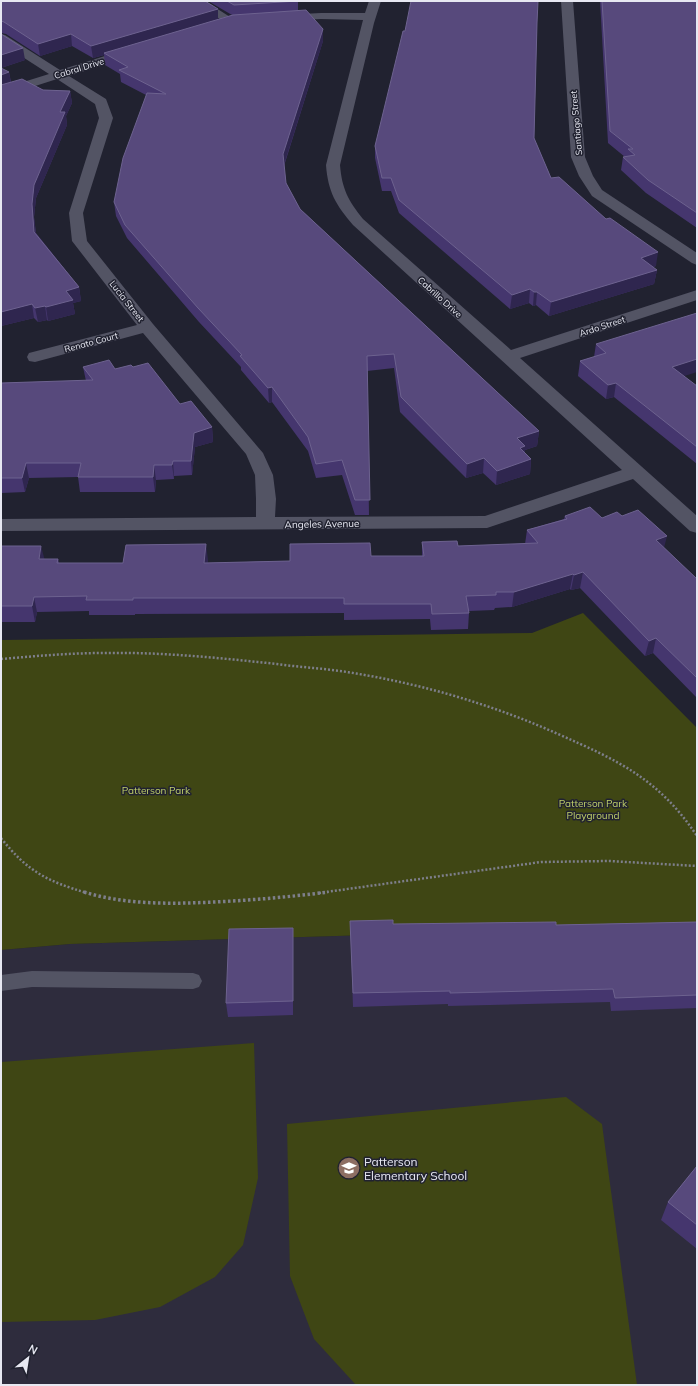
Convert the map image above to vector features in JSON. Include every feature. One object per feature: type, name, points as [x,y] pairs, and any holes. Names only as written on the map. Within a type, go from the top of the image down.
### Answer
[{"type":"street","points":[[197,1],[232,22]]},
{"type":"street","name":"Cabrillo Drive","points":[[375,1],[333,165],[334,185],[343,204],[358,222],[697,527]]},
{"type":"street","name":"Santiago Street","points":[[567,1],[578,158],[586,176],[597,193],[697,260]]},
{"type":"street","points":[[269,19],[321,16],[370,17]]},
{"type":"street","points":[[217,26],[232,22],[247,21]]},
{"type":"street","name":"Lucia Street","points":[[1,38],[101,102],[106,118],[76,213],[80,241],[147,327],[254,453],[264,475],[266,499],[265,524]]},
{"type":"street","name":"Cabral Drive","points":[[1,93],[58,74],[149,47]]},
{"type":"street","name":"Ardo Street","points":[[507,357],[697,295]]},
{"type":"street","name":"Renato Court","points":[[35,357],[147,327]]},
{"type":"street","name":"Angeles Avenue","points":[[1,525],[487,522],[635,472]]},
{"type":"lane","points":[[1,983],[32,979],[193,981]]},
{"type":"path","points":[[1,659],[84,653],[196,655],[340,671],[403,683],[487,706],[537,723],[593,749],[640,774],[670,799],[689,823],[697,836]]},
{"type":"path","points":[[1,838],[26,866],[38,874],[88,894],[144,904],[249,901],[338,892],[511,866],[556,861],[636,862],[697,866]]},
{"type":"shaded area","name":"Patterson Elementary School","points":[[697,925],[697,1385],[1,1385],[1,950],[70,944]]},
{"type":"green space","name":"Patterson Park","points":[[583,613],[697,728],[697,925],[70,944],[1,950],[1,640],[532,633]]},
{"type":"green space","points":[[254,1043],[258,1178],[243,1245],[215,1277],[160,1307],[95,1320],[1,1322],[1,1062]]},
{"type":"green space","points":[[566,1097],[602,1124],[637,1385],[356,1385],[314,1339],[290,1276],[287,1124]]},
{"type":"building","points":[[1,1],[205,1],[218,9],[91,46],[71,34],[38,44],[1,21]]},
{"type":"building","points":[[227,1],[298,1],[234,5]]},
{"type":"building","points":[[411,1],[538,1],[534,138],[551,178],[559,177],[606,219],[610,218],[658,252],[641,258],[657,270],[551,302],[530,289],[512,295],[399,200],[391,178],[382,178],[375,146],[403,31],[405,31]]},
{"type":"building","points":[[602,1],[697,1],[697,213],[648,180],[623,157],[635,155],[628,149],[633,149],[610,131]]},
{"type":"building","points":[[306,10],[323,29],[283,154],[286,183],[300,209],[539,431],[517,438],[525,446],[520,448],[531,459],[497,471],[484,458],[467,464],[401,397],[394,354],[367,356],[370,500],[355,500],[342,460],[316,464],[308,437],[272,387],[268,388],[240,356],[242,355],[198,308],[125,225],[114,202],[123,158],[147,93],[166,94],[119,70],[128,67],[104,53],[233,15]]},
{"type":"building","points":[[1,34],[23,48],[1,55]]},
{"type":"building","points":[[1,68],[9,72],[1,75]]},
{"type":"building","points":[[22,79],[43,90],[70,91],[60,112],[65,112],[34,185],[32,204],[34,232],[79,287],[66,291],[73,300],[46,307],[35,308],[32,304],[1,312],[1,85]]},
{"type":"building","points":[[697,313],[697,359],[672,367],[697,386],[697,447],[616,383],[608,385],[580,361],[606,353],[596,344]]},
{"type":"building","points":[[109,360],[115,369],[131,365],[133,367],[148,363],[180,404],[191,401],[212,427],[194,433],[191,461],[173,461],[172,465],[154,465],[153,477],[78,477],[81,463],[26,463],[22,478],[1,478],[1,383],[93,380],[83,367]]},
{"type":"building","points":[[590,507],[602,518],[617,512],[622,516],[638,510],[667,536],[656,540],[697,579],[697,678],[656,638],[649,641],[583,572],[514,592],[496,592],[496,595],[466,596],[469,613],[432,614],[431,604],[344,604],[344,598],[133,598],[133,600],[86,600],[87,596],[34,597],[32,606],[1,606],[1,546],[41,546],[39,559],[58,559],[57,563],[123,563],[126,545],[206,544],[204,563],[290,561],[290,544],[370,543],[371,556],[424,556],[422,542],[457,541],[458,546],[538,543],[527,530],[567,519],[565,516]]},
{"type":"building","points":[[393,920],[393,924],[556,922],[556,925],[697,922],[697,995],[615,998],[613,989],[450,993],[450,991],[353,993],[350,921]]},
{"type":"building","points":[[293,928],[293,1001],[226,1003],[229,929]]},
{"type":"building","points":[[697,1166],[697,1225],[668,1202]]},
{"type":"place","name":"Patterson Elementary School","points":[[349,1168]]},
{"type":"park label","name":"Patterson Park Playground","points":[[593,808]]}]
